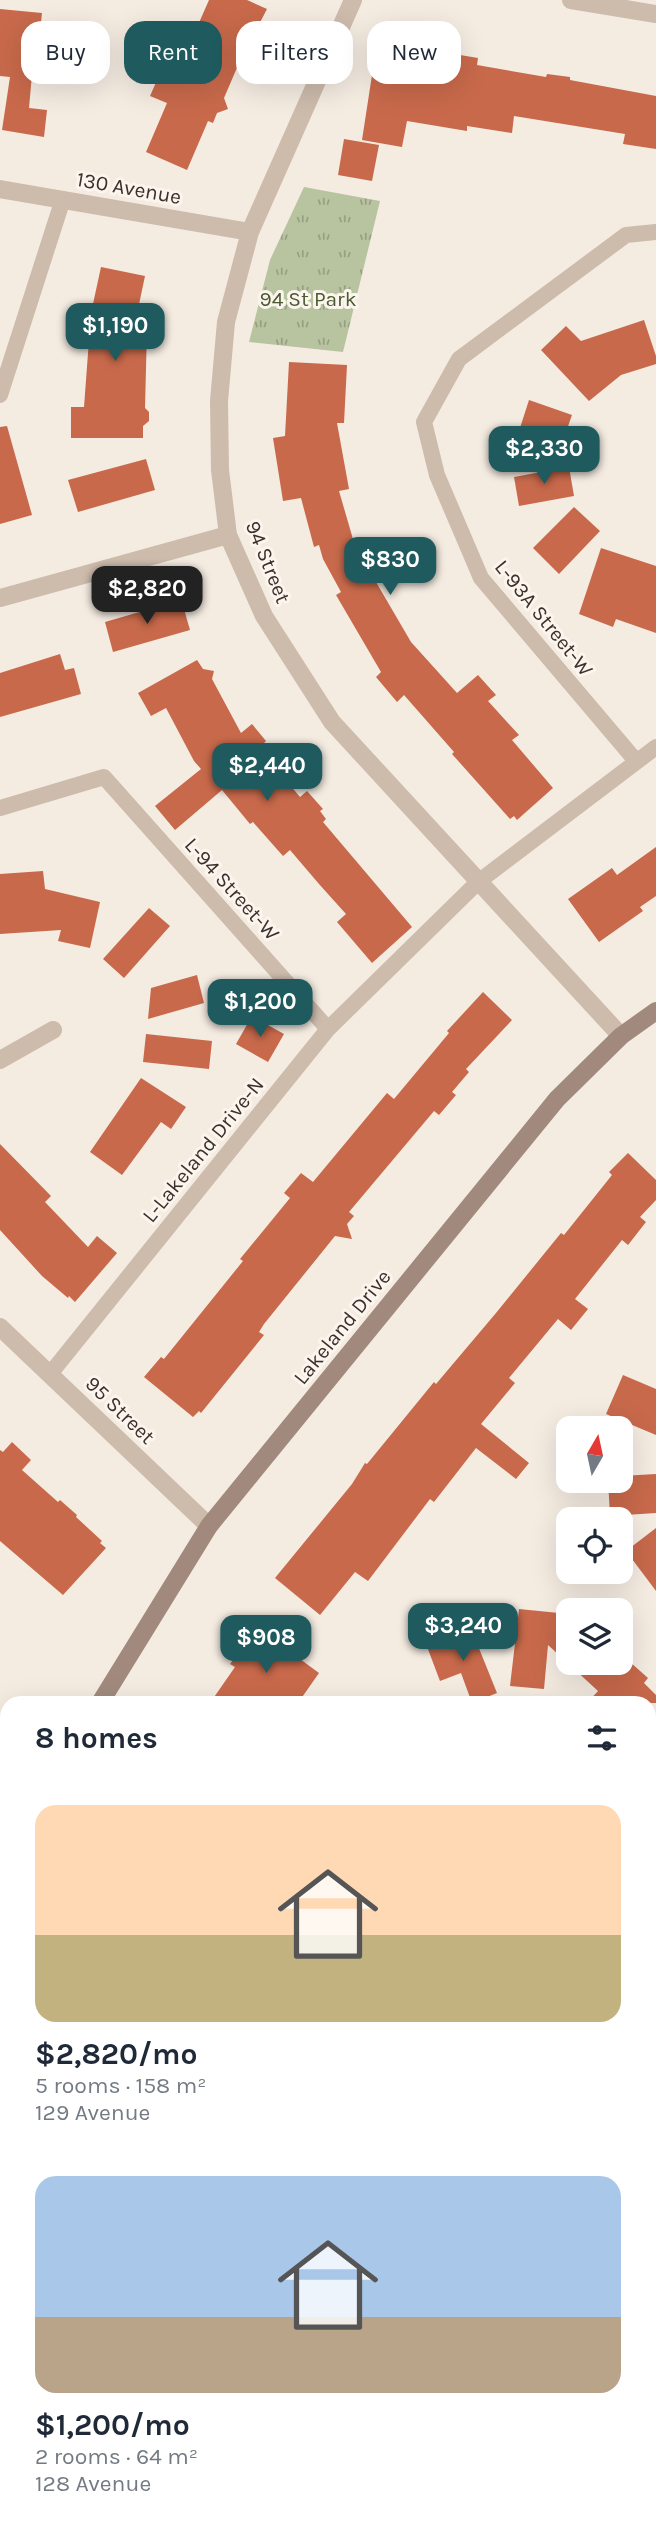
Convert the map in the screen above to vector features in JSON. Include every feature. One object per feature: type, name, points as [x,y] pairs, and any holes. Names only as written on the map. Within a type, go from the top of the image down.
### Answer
[{"type":"street","name":"94 Street","points":[[353,0],[250,232],[226,322],[219,401],[220,470],[228,535],[264,616],[332,722],[621,1036]]},
{"type":"street","points":[[571,0],[656,14]]},
{"type":"street","name":"130 Avenue","points":[[0,189],[250,232]]},
{"type":"street","points":[[0,598],[228,535]]},
{"type":"street","name":"Lakeland Drive","points":[[104,1696],[209,1526],[557,1099],[621,1036],[656,1011]]},
{"type":"street","points":[[0,1060],[53,1030]]},
{"type":"street","name":"95 Street","points":[[0,1327],[209,1526]]},
{"type":"lane","points":[[0,395],[63,200]]},
{"type":"lane","name":"L-93A Street-W","points":[[636,761],[481,579],[437,475],[424,422],[459,359],[626,235],[656,232]]},
{"type":"lane","name":"L-Lakeland Drive-N","points":[[50,1374],[328,1029],[478,882],[656,747]]},
{"type":"lane","name":"L-94 Street-W","points":[[0,808],[104,777],[328,1029]]},
{"type":"green space","name":"94 St Park","points":[[304,187],[380,201],[343,352],[249,342],[270,260]]},
{"type":"building","points":[[209,0],[247,0],[267,9],[261,21],[236,21],[236,70],[224,98],[228,109],[217,113],[213,123],[208,121],[187,170],[146,152],[167,103],[150,96],[155,84],[222,84],[222,21],[200,21]]},
{"type":"building","points":[[0,9],[42,13],[41,21],[21,21],[21,84],[31,84],[29,108],[47,110],[44,137],[2,130],[10,77],[0,76]]},
{"type":"building","points":[[461,55],[478,58],[477,65],[546,77],[547,74],[570,77],[570,80],[656,96],[656,149],[623,144],[625,134],[514,116],[512,133],[467,126],[467,131],[407,121],[402,147],[362,140],[371,84],[461,84]]},
{"type":"building","points":[[344,139],[379,145],[372,181],[338,175]]},
{"type":"building","points":[[101,267],[145,276],[134,328],[147,329],[145,408],[149,412],[149,421],[143,426],[143,438],[71,438],[71,407],[84,407],[91,313]]},
{"type":"building","points":[[644,320],[656,356],[656,364],[621,375],[589,401],[541,350],[566,326],[581,341]]},
{"type":"building","points":[[289,362],[347,365],[344,423],[337,423],[349,489],[339,491],[355,546],[411,642],[457,693],[478,675],[496,695],[488,701],[519,735],[512,740],[553,788],[517,820],[514,816],[510,819],[404,695],[397,702],[376,677],[381,672],[336,595],[341,592],[323,559],[319,545],[314,547],[301,498],[283,501],[273,438],[285,436]]},
{"type":"building","points":[[529,400],[572,415],[561,446],[519,431]]},
{"type":"building","points":[[7,426],[32,515],[0,524],[0,427]]},
{"type":"building","points":[[146,459],[155,490],[78,512],[68,480]]},
{"type":"building","points":[[569,467],[574,496],[519,506],[514,477]]},
{"type":"building","points":[[574,507],[600,531],[559,574],[533,548]]},
{"type":"building","points":[[601,548],[656,566],[656,633],[616,619],[613,627],[579,614]]},
{"type":"building","points":[[182,602],[190,630],[113,652],[105,622]]},
{"type":"building","points":[[60,654],[65,670],[74,668],[81,694],[0,717],[0,673]]},
{"type":"building","points":[[197,660],[203,669],[214,671],[212,679],[241,733],[252,724],[271,751],[265,755],[300,797],[307,791],[323,809],[320,811],[326,819],[323,822],[412,927],[372,963],[337,922],[346,914],[290,850],[283,856],[253,822],[250,824],[222,790],[175,830],[155,806],[201,769],[166,708],[151,716],[138,693]]},
{"type":"building","points":[[656,847],[656,896],[640,907],[643,911],[599,942],[568,899],[612,868],[617,875]]},
{"type":"building","points":[[43,871],[45,889],[100,902],[90,948],[58,941],[61,930],[0,934],[0,874]]},
{"type":"building","points":[[149,908],[170,926],[124,978],[103,959]]},
{"type":"building","points":[[197,975],[204,1003],[148,1019],[151,988]]},
{"type":"building","points":[[483,992],[512,1020],[466,1069],[469,1072],[452,1092],[456,1095],[439,1115],[434,1111],[349,1212],[354,1216],[347,1224],[352,1239],[335,1236],[264,1324],[259,1332],[264,1335],[201,1413],[199,1411],[193,1417],[144,1377],[161,1357],[164,1359],[243,1261],[240,1259],[290,1198],[284,1193],[301,1173],[313,1182],[387,1093],[394,1099],[449,1033],[447,1031]]},
{"type":"building","points":[[252,1016],[284,1034],[268,1062],[236,1044]]},
{"type":"building","points":[[146,1034],[212,1041],[209,1069],[143,1062]]},
{"type":"building","points":[[141,1078],[186,1107],[171,1129],[161,1122],[122,1175],[90,1152]]},
{"type":"building","points":[[0,1144],[51,1196],[45,1202],[88,1247],[97,1236],[117,1253],[75,1302],[42,1276],[0,1230]]},
{"type":"building","points":[[628,1153],[656,1180],[656,1200],[640,1217],[646,1222],[628,1245],[622,1240],[575,1299],[588,1309],[571,1330],[558,1319],[509,1378],[515,1383],[481,1424],[529,1463],[516,1479],[476,1448],[434,1502],[430,1499],[368,1581],[355,1572],[320,1615],[275,1578],[352,1484],[365,1463],[367,1464],[434,1382],[436,1384],[561,1233],[564,1235],[612,1175],[609,1172]]},
{"type":"building","points":[[623,1375],[656,1389],[656,1435],[634,1426],[634,1416],[606,1414]]},
{"type":"building","points":[[12,1442],[31,1460],[22,1470],[77,1515],[106,1548],[63,1595],[0,1541],[0,1450],[3,1452]]},
{"type":"building","points":[[656,1474],[656,1513],[633,1514],[633,1507],[610,1507],[609,1493],[634,1493],[634,1475]]},
{"type":"building","points":[[656,1528],[656,1591],[633,1560],[633,1546]]},
{"type":"building","points":[[519,1609],[556,1613],[556,1652],[548,1645],[544,1689],[510,1686]]},
{"type":"building","points":[[470,1626],[497,1693],[490,1696],[469,1696],[461,1673],[440,1681],[426,1644]]},
{"type":"building","points":[[262,1631],[319,1673],[303,1696],[215,1696],[235,1667],[230,1664],[251,1636],[255,1639]]},
{"type":"building","points":[[633,1665],[648,1678],[644,1683],[656,1695],[656,1696],[593,1696],[598,1691],[581,1675],[633,1675]]}]
